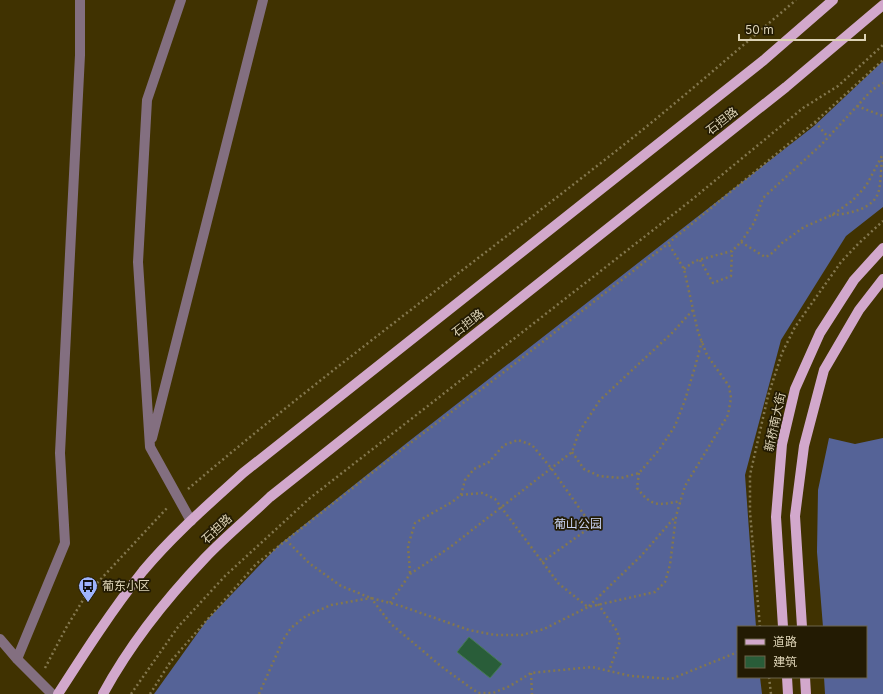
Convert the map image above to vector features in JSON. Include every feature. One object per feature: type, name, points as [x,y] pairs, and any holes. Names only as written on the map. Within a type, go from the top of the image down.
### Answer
[{"type":"main road","name":"石担路","points":[[58,694],[106,620],[144,571],[191,521],[243,473],[764,60],[833,0]]},
{"type":"main road","name":"石担路","points":[[103,694],[116,670],[160,609],[206,557],[270,498],[786,87],[883,5]]},
{"type":"main road","name":"新桥南大街","points":[[783,626],[776,517],[782,444],[795,389],[820,333],[854,280],[883,248]]},
{"type":"main road","points":[[802,626],[795,516],[804,446],[824,370],[858,310],[883,279]]},
{"type":"main road","points":[[787,678],[788,694]]},
{"type":"main road","points":[[805,678],[806,694]]},
{"type":"street","points":[[17,659],[65,543],[60,452],[80,55],[80,0]]},
{"type":"street","points":[[181,0],[147,100],[138,262],[150,448],[191,521]]},
{"type":"street","points":[[150,448],[263,0]]},
{"type":"street","points":[[0,639],[17,659],[52,694]]},
{"type":"path","points":[[38,680],[86,595],[161,514],[178,498],[240,445],[300,397],[617,150],[796,0]]},
{"type":"path","points":[[131,694],[178,627],[225,576],[310,498],[689,202],[803,108],[838,86],[883,45]]},
{"type":"path","points":[[150,694],[171,661],[256,564],[668,243],[815,122],[883,60]]},
{"type":"path","points":[[684,269],[695,261],[732,251],[741,242],[754,223],[763,198],[828,138],[872,90],[883,83]]},
{"type":"path","points":[[857,106],[883,116]]},
{"type":"path","points":[[815,122],[828,138]]},
{"type":"path","points":[[741,242],[765,257],[770,255],[782,243],[804,228],[832,215],[852,201],[866,186],[883,155]]},
{"type":"path","points":[[832,215],[845,214],[865,207],[875,200],[879,191],[883,155]]},
{"type":"path","points":[[286,540],[309,562],[341,586],[371,598],[469,630],[495,635],[522,635],[544,629],[588,607],[654,592],[665,582],[670,565],[676,516],[685,486],[728,414],[731,398],[729,386],[707,355],[693,310],[684,269],[668,243]]},
{"type":"path","points":[[700,260],[713,283],[731,276],[732,251]]},
{"type":"path","points":[[390,604],[410,574],[449,548],[572,452],[579,432],[600,400],[672,333],[693,310]]},
{"type":"path","points":[[681,501],[658,505],[645,498],[637,488],[640,474],[659,450],[675,426],[687,393],[702,341]]},
{"type":"path","points":[[461,495],[465,480],[474,469],[489,462],[504,445],[518,440],[532,446],[551,468],[592,526],[542,562]]},
{"type":"path","points":[[572,452],[584,469],[598,476],[621,478],[640,474]]},
{"type":"path","points":[[410,574],[408,546],[415,524],[461,495],[482,493],[495,499],[502,507],[559,584],[588,607]]},
{"type":"path","points":[[588,607],[641,556],[676,516]]},
{"type":"path","points":[[371,598],[390,624],[442,667],[478,693],[493,694],[510,686],[530,673],[592,667],[631,676],[671,679],[737,652]]},
{"type":"path","points":[[259,694],[283,640],[291,628],[306,616],[331,605],[371,598]]},
{"type":"path","points":[[598,604],[617,631],[620,641],[609,671]]},
{"type":"path","points":[[530,673],[532,694]]},
{"type":"path","points":[[769,678],[772,694]]},
{"type":"green space","name":"葡山公园","points":[[883,61],[883,207],[846,236],[781,340],[745,475],[756,626],[737,626],[737,678],[760,678],[762,694],[154,694],[207,620],[279,545],[408,442],[814,126]]},
{"type":"green space","points":[[829,438],[855,444],[883,438],[883,694],[825,694],[824,678],[867,678],[867,626],[823,626],[817,552],[818,490]]},
{"type":"building","points":[[469,637],[502,664],[490,678],[457,652]]},
{"type":"place","name":"葡东小区","points":[[88,603]]}]
